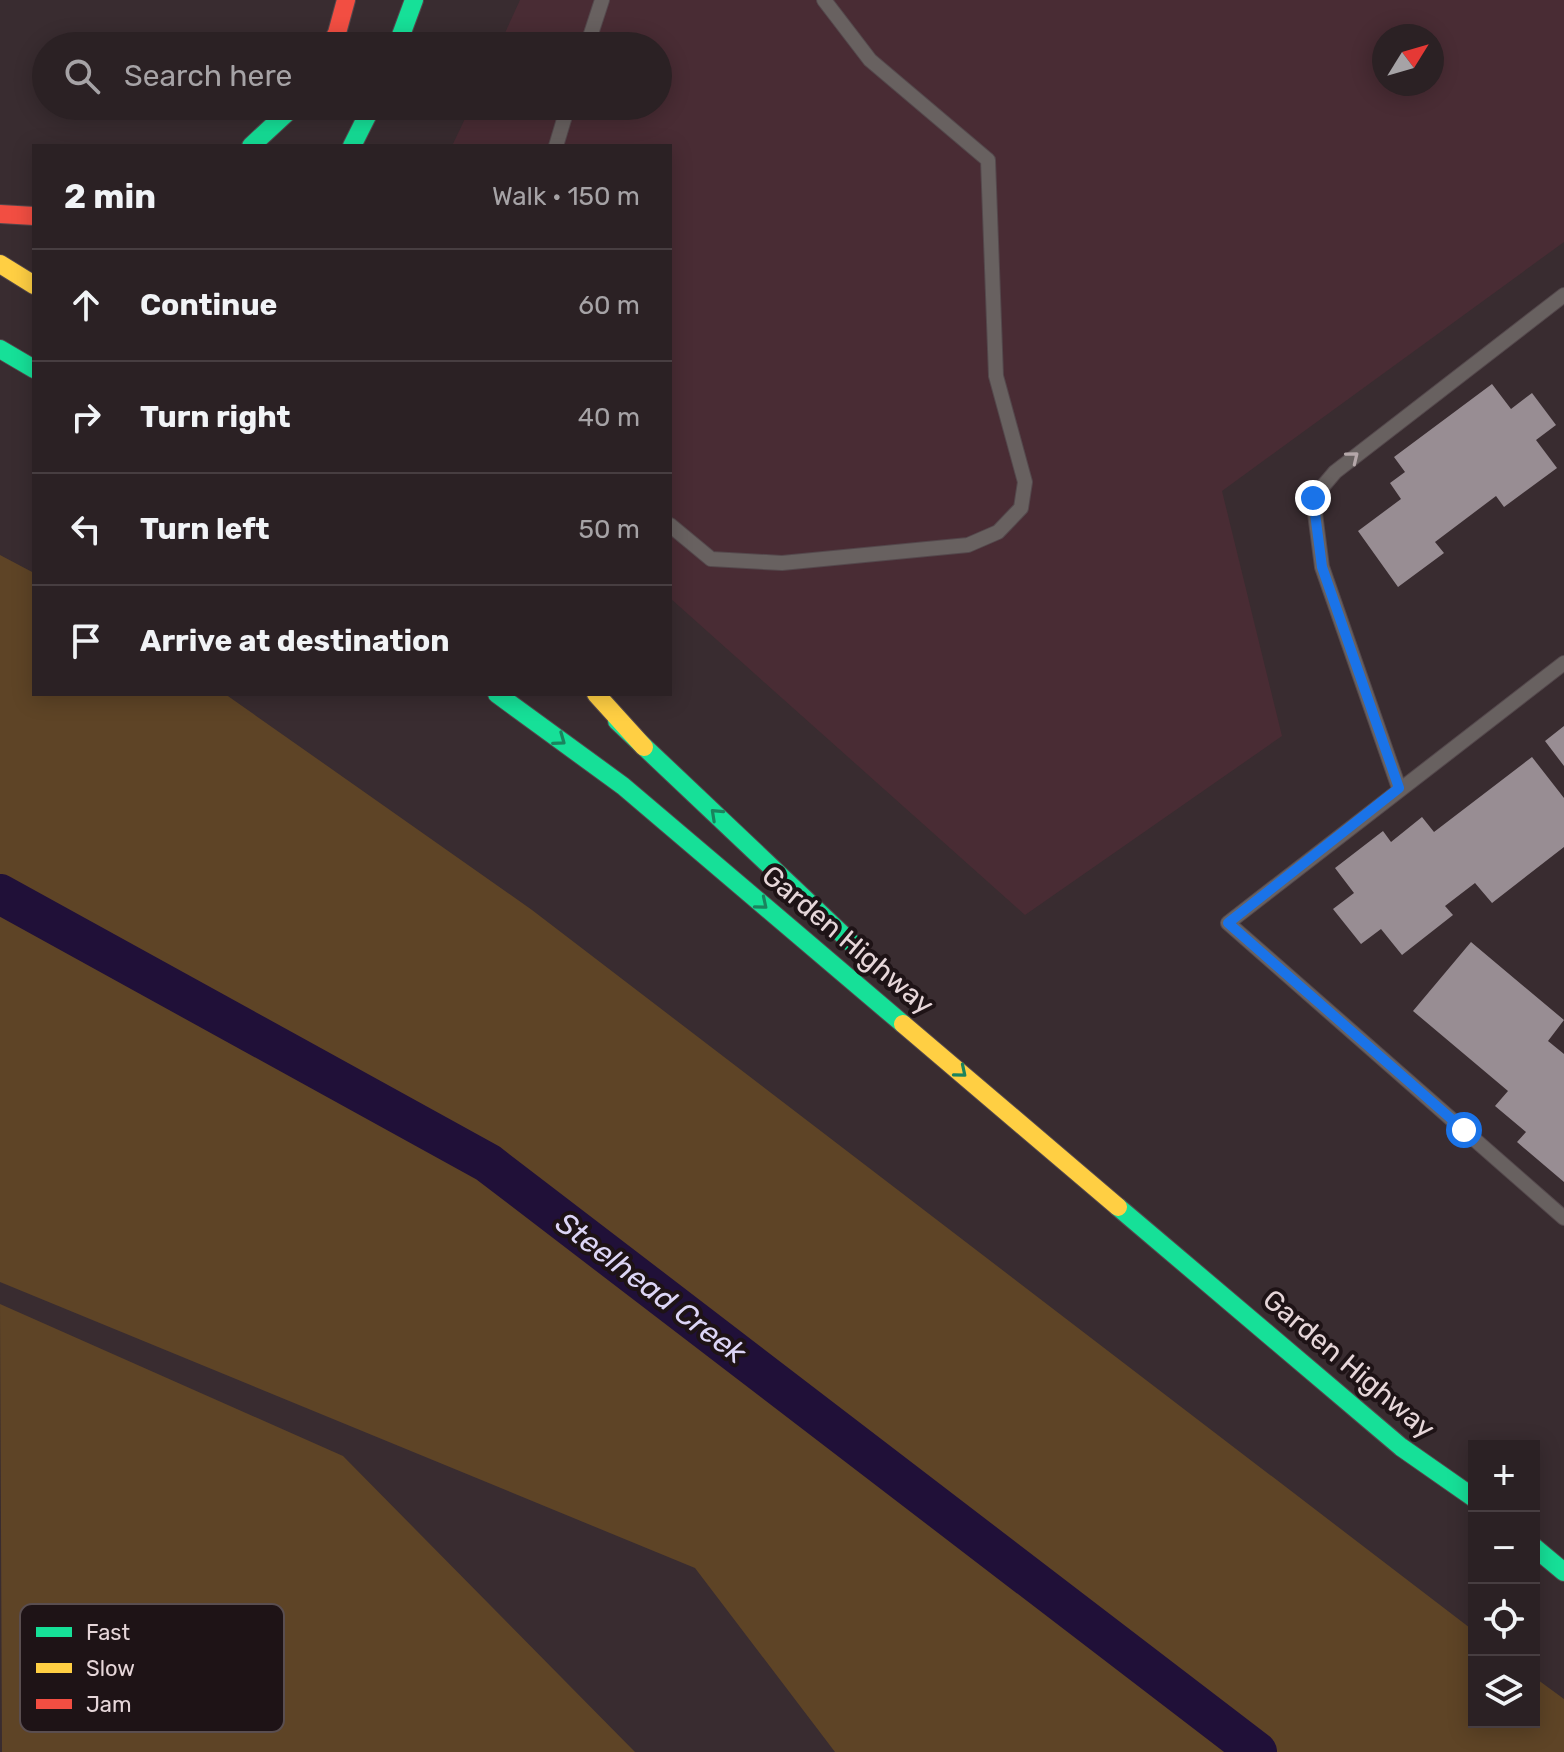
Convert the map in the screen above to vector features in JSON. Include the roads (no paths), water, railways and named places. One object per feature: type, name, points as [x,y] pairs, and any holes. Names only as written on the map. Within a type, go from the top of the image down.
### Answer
[{"type":"main road","points":[[335,32],[346,0]]},
{"type":"main road","points":[[402,32],[414,0]]},
{"type":"main road","points":[[253,144],[278,120]]},
{"type":"main road","points":[[269,144],[284,120]]},
{"type":"main road","points":[[353,144],[365,120]]},
{"type":"main road","points":[[0,214],[32,216]]},
{"type":"main road","points":[[0,264],[32,284]]},
{"type":"main road","points":[[0,349],[32,368]]},
{"type":"main road","name":"Garden Highway","points":[[500,696],[623,786],[1401,1447],[1468,1494]]},
{"type":"main road","name":"Garden Highway","points":[[589,696],[871,962]]},
{"type":"main road","points":[[598,696],[644,747]]},
{"type":"main road","name":"Garden Highway","points":[[962,1050],[1156,1237]]},
{"type":"main road","points":[[1540,1552],[1564,1572]]},
{"type":"lane","points":[[592,32],[602,0]]},
{"type":"lane","points":[[672,527],[711,559],[782,563],[968,545],[998,532],[1021,508],[1025,482],[996,376],[988,160],[870,60],[824,0]]},
{"type":"lane","points":[[557,144],[564,120]]},
{"type":"lane","points":[[1399,788],[1322,567],[1313,498],[1347,462],[1564,295]]},
{"type":"lane","points":[[1564,663],[1228,923],[1564,1218]]},
{"type":"waterway","name":"Steelhead Creek","points":[[0,894],[488,1163],[1257,1752]]}]
